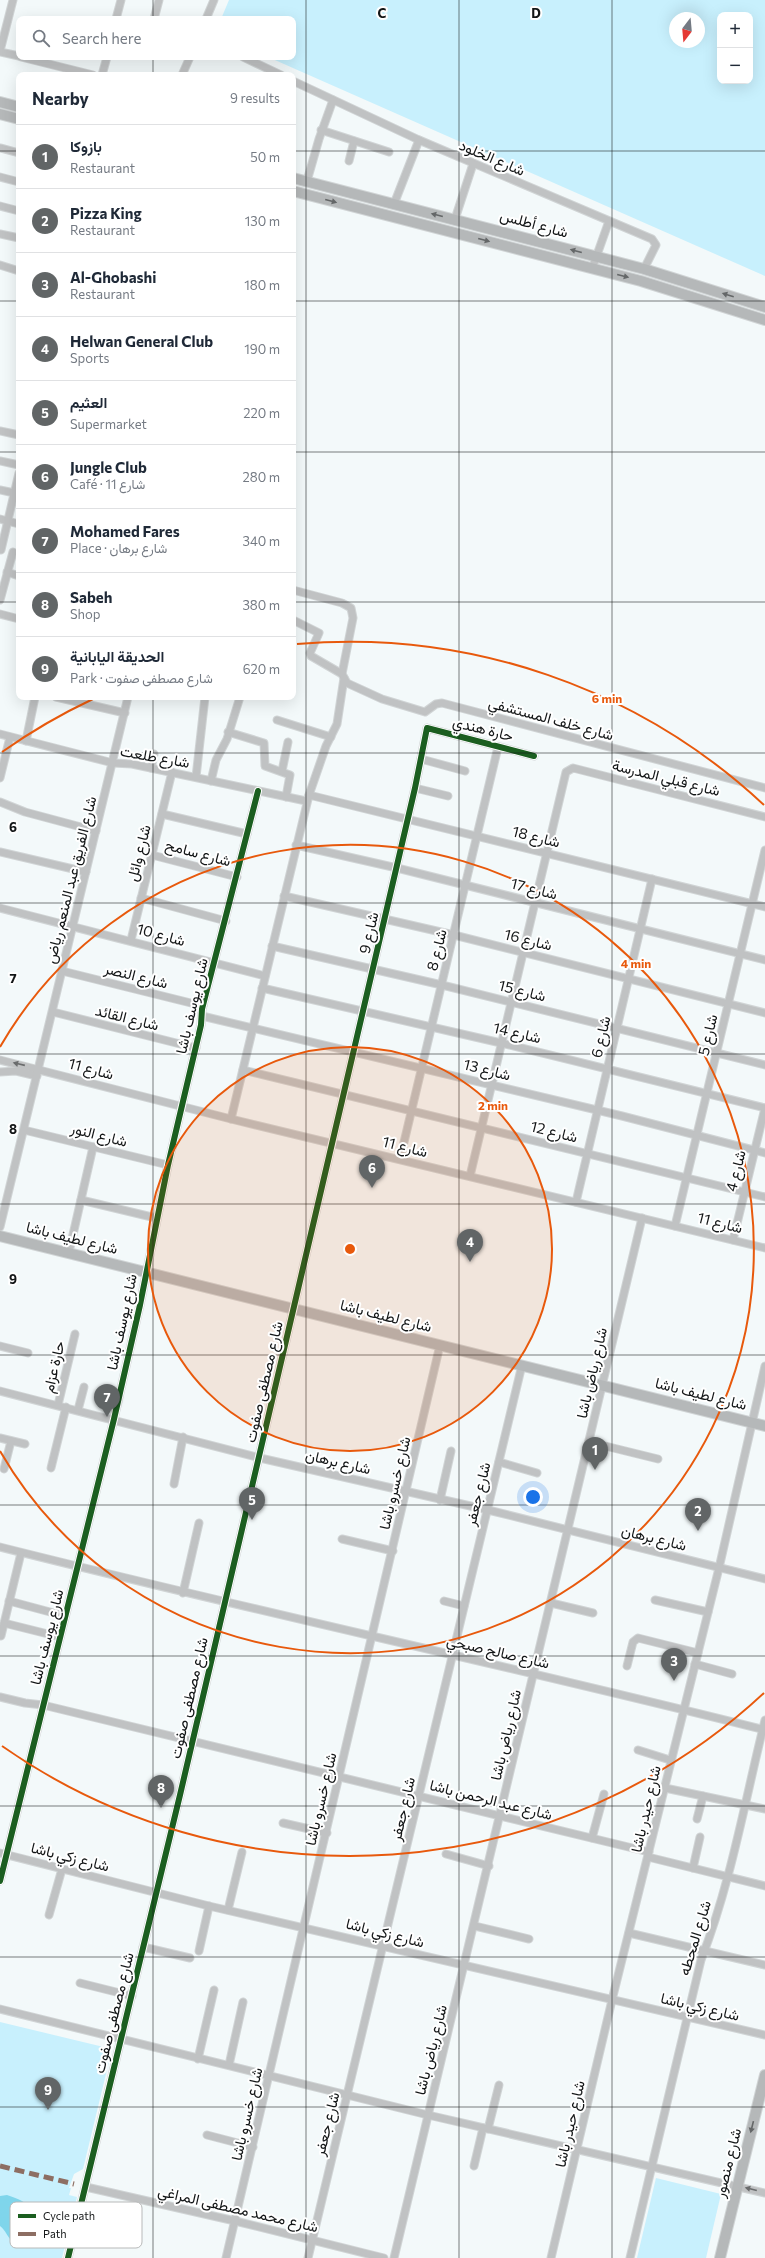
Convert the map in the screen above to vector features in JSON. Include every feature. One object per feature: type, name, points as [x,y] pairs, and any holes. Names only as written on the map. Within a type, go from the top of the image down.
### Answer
[{"type":"street","points":[[13,0],[0,51],[16,56]]},
{"type":"street","points":[[117,16],[121,0]]},
{"type":"street","points":[[155,16],[159,0]]},
{"type":"street","points":[[207,16],[214,0]]},
{"type":"street","points":[[32,60],[81,72]]},
{"type":"street","points":[[103,72],[106,60]]},
{"type":"street","points":[[183,72],[189,60]]},
{"type":"street","points":[[249,60],[275,72]]},
{"type":"street","name":"شارع الخلود","points":[[296,84],[473,164],[656,242],[656,247],[644,269]]},
{"type":"street","points":[[307,181],[321,130],[333,100]]},
{"type":"street","points":[[0,102],[16,106]]},
{"type":"street","points":[[0,114],[16,118]]},
{"type":"street","points":[[321,130],[389,152]]},
{"type":"street","points":[[394,204],[419,140]]},
{"type":"street","points":[[349,161],[354,141]]},
{"type":"street","points":[[1,148],[16,152]]},
{"type":"street","points":[[455,219],[473,164]]},
{"type":"street","points":[[0,178],[16,181]]},
{"type":"street","name":"شارع أطلس","points":[[296,179],[644,269],[765,307]]},
{"type":"street","name":"شارع أطلس","points":[[296,192],[641,281],[765,320]]},
{"type":"street","points":[[0,206],[16,210]]},
{"type":"street","points":[[592,269],[609,221]]},
{"type":"street","points":[[0,234],[16,237]]},
{"type":"street","points":[[0,265],[16,270]]},
{"type":"street","points":[[0,430],[16,434]]},
{"type":"street","points":[[0,461],[16,464]]},
{"type":"street","points":[[0,490],[16,494]]},
{"type":"street","points":[[0,600],[1,590],[7,572],[16,553],[1,549],[16,497]]},
{"type":"street","points":[[0,519],[16,523]]},
{"type":"street","points":[[7,572],[16,575]]},
{"type":"street","points":[[231,1119],[307,798],[340,710],[343,676],[353,613],[351,608],[342,603],[296,591]]},
{"type":"street","points":[[0,614],[16,618]]},
{"type":"street","name":"شارع خلف المستشفي","points":[[296,622],[319,633],[310,653],[311,656],[343,676],[351,685],[370,694],[423,712],[428,711],[436,704],[442,704],[765,788]]},
{"type":"street","points":[[26,741],[34,700]]},
{"type":"street","points":[[69,700],[125,713]]},
{"type":"street","name":"شارع الفريق عبد المنعم رياض","points":[[0,1227],[127,700]]},
{"type":"street","points":[[196,777],[205,700]]},
{"type":"street","points":[[211,781],[216,760],[225,745],[239,700]]},
{"type":"street","points":[[277,720],[331,737]]},
{"type":"street","name":"حارة هندي","points":[[427,728],[534,756]]},
{"type":"street","name":"شارع 9","points":[[333,1143],[416,788],[427,728]]},
{"type":"street","points":[[228,732],[262,741],[265,745],[266,766],[289,773],[291,777],[286,797]]},
{"type":"street","name":"شارع طلعت","points":[[0,734],[113,762],[172,772],[286,797],[307,798]]},
{"type":"street","points":[[0,774],[10,737]]},
{"type":"street","points":[[282,771],[288,742]]},
{"type":"street","name":"شارع 8","points":[[400,1159],[498,747]]},
{"type":"street","points":[[151,768],[154,754]]},
{"type":"street","points":[[421,759],[465,771]]},
{"type":"street","name":"شارع قبلي المدرسة","points":[[546,853],[564,776],[569,770],[577,769],[765,817]]},
{"type":"street","name":"شارع وائل","points":[[131,940],[172,772]]},
{"type":"street","points":[[416,788],[448,796]]},
{"type":"street","name":"شارع يوسف باشا","points":[[0,1882],[3,1854],[43,1705],[114,1419],[146,1272],[156,1218],[196,1048],[203,1006],[226,921],[258,791]]},
{"type":"street","name":"شارع 18","points":[[307,798],[408,819],[765,907]]},
{"type":"street","points":[[0,802],[25,812],[96,831]]},
{"type":"street","points":[[162,814],[247,834]]},
{"type":"street","name":"شارع 17","points":[[296,845],[397,868],[765,960]]},
{"type":"street","name":"شارع 5","points":[[676,1226],[752,904],[764,863],[765,850]]},
{"type":"street","points":[[0,852],[86,872]]},
{"type":"street","points":[[470,1176],[546,853]]},
{"type":"street","name":"شارع سامح","points":[[152,855],[237,877]]},
{"type":"street","name":"شارع 6","points":[[576,1202],[652,879]]},
{"type":"street","name":"شارع 16","points":[[284,896],[454,935],[765,1013]]},
{"type":"street","points":[[141,898],[226,921]]},
{"type":"street","name":"شارع 10","points":[[0,908],[131,940],[265,976]]},
{"type":"street","name":"شارع 15","points":[[272,946],[442,985],[765,1065]]},
{"type":"street","name":"شارع النصر","points":[[62,971],[203,1006]]},
{"type":"street","name":"شارع 14","points":[[262,988],[501,1042],[765,1108]]},
{"type":"street","name":"شارع القائد","points":[[52,1012],[196,1048]]},
{"type":"street","name":"شارع 13","points":[[202,1016],[354,1054],[422,1068],[597,1110],[765,1152]]},
{"type":"street","points":[[0,1060],[38,1072]]},
{"type":"street","name":"شارع 12","points":[[243,1070],[765,1197]]},
{"type":"street","points":[[0,1072],[38,1072]]},
{"type":"street","name":"شارع 11","points":[[38,1072],[765,1248]]},
{"type":"street","name":"شارع 4","points":[[733,1240],[765,1108]]},
{"type":"street","name":"شارع النور","points":[[24,1130],[168,1165]]},
{"type":"street","name":"شارع مصطفى صفوت","points":[[82,2202],[193,1741],[333,1143]]},
{"type":"street","points":[[69,1252],[93,1147]]},
{"type":"street","points":[[81,1200],[156,1218]]},
{"type":"street","name":"شارع رياض باشا","points":[[394,2258],[475,1926],[642,1218]]},
{"type":"street","name":"شارع لطيف باشا","points":[[0,1236],[765,1426]]},
{"type":"street","name":"حارة عزام","points":[[58,1405],[75,1334]]},
{"type":"street","name":"شارع خسرو باشا","points":[[226,2258],[270,2075],[303,1927],[327,1833],[440,1345]]},
{"type":"street","points":[[0,1346],[28,1353]]},
{"type":"street","name":"شارع جعفر","points":[[308,2258],[522,1365]]},
{"type":"street","name":"شارع حيدر باشا","points":[[551,2258],[612,2000],[666,1788],[670,1760],[719,1568],[765,1366]]},
{"type":"street","points":[[78,1410],[84,1387]]},
{"type":"street","name":"شارع برهان","points":[[0,1391],[114,1419],[260,1458],[488,1510],[765,1579]]},
{"type":"street","points":[[51,1468],[66,1407]]},
{"type":"street","points":[[174,1484],[183,1437]]},
{"type":"street","points":[[0,1438],[25,1444]]},
{"type":"street","points":[[4,1469],[11,1441]]},
{"type":"street","points":[[589,1442],[658,1459]]},
{"type":"street","points":[[440,1500],[451,1451]]},
{"type":"street","points":[[499,1462],[537,1473]]},
{"type":"street","points":[[183,1593],[199,1523]]},
{"type":"street","points":[[342,1539],[392,1552]]},
{"type":"street","name":"شارع صالح صبحي","points":[[0,1547],[183,1593],[452,1654],[764,1730]]},
{"type":"street","points":[[1,1636],[21,1553]]},
{"type":"street","points":[[655,1600],[708,1612]]},
{"type":"street","points":[[9,1601],[65,1616]]},
{"type":"street","points":[[444,1601],[464,1606]]},
{"type":"street","points":[[551,1603],[593,1614]]},
{"type":"street","points":[[4,1623],[60,1637]]},
{"type":"street","points":[[627,1666],[633,1642],[638,1638],[698,1653]]},
{"type":"street","points":[[695,1664],[732,1674]]},
{"type":"street","name":"شارع عبد الرحمن باشا","points":[[0,1697],[25,1703],[43,1705],[592,1838],[694,1868],[765,1886]]},
{"type":"street","name":"شارع المحطه","points":[[630,2258],[701,1960],[727,1877],[764,1730],[765,1720]]},
{"type":"street","points":[[638,1750],[670,1760]]},
{"type":"street","points":[[666,1788],[765,1810]]},
{"type":"street","points":[[592,1838],[604,1794]]},
{"type":"street","points":[[697,1819],[703,1796]]},
{"type":"street","points":[[283,1823],[327,1833]]},
{"type":"street","points":[[694,1868],[700,1837]]},
{"type":"street","points":[[228,1910],[242,1852]]},
{"type":"street","name":"شارع زكي باشا","points":[[3,1854],[209,1906],[384,1946],[465,1967],[765,2035]]},
{"type":"street","points":[[446,1854],[489,1866]]},
{"type":"street","points":[[49,1915],[62,1868]]},
{"type":"street","points":[[200,1951],[209,1906]]},
{"type":"street","points":[[475,1926],[529,1940]]},
{"type":"street","points":[[629,1933],[765,1965]]},
{"type":"street","points":[[143,1947],[190,1958]]},
{"type":"street","points":[[80,1984],[132,1996]]},
{"type":"street","points":[[198,2059],[214,1990]]},
{"type":"street","points":[[229,2065],[243,2002]]},
{"type":"street","points":[[0,2009],[121,2037],[198,2059],[229,2065],[486,2129],[765,2193]]},
{"type":"street","name":"شارع منصور","points":[[720,2258],[737,2186],[761,2108],[765,2075]]},
{"type":"street","points":[[474,2166],[499,2085]]},
{"type":"street","points":[[207,2135],[253,2147]]},
{"type":"street","name":"شارع محمد مصطفى المراغي","points":[[86,2187],[235,2221],[384,2258]]},
{"type":"street","name":"شارع مصطفى صفوت","points":[[68,2258],[71,2248]]},
{"type":"shaded area","points":[[229,0],[765,0],[765,276],[275,60],[296,60],[296,16],[222,16]]},
{"type":"shaded area","points":[[0,2022],[112,2049],[83,2169],[74,2174],[69,2188],[71,2188],[69,2195],[77,2197],[76,2202],[10,2202],[10,2248],[64,2248],[62,2258],[0,2258]]},
{"type":"shaded area","points":[[656,2178],[721,2194],[706,2258],[637,2258]]},
{"type":"water","points":[[7,2195],[23,2202],[10,2202],[10,2238],[0,2226],[0,2196]]},
{"type":"marked path","points":[[0,2166],[74,2184]]},
{"type":"cycle path","points":[[82,2202],[180,1795],[415,788],[427,728],[534,756]]},
{"type":"cycle path","points":[[0,1881],[114,1419],[140,1305],[168,1165],[201,1025],[202,1009],[258,791]]},
{"type":"cycle path","points":[[68,2258],[70,2248]]},
{"type":"place","name":"Jungle Club","points":[[372,1188]]},
{"type":"place","name":"Helwan General Club","points":[[470,1262]]},
{"type":"place","name":"Mohamed Fares","points":[[107,1417]]},
{"type":"place","name":"بازوكا","points":[[595,1470]]},
{"type":"place","name":"العثيم","points":[[252,1520]]},
{"type":"place","name":"Pizza King","points":[[698,1531]]},
{"type":"place","name":"Al-Ghobashi","points":[[674,1681]]},
{"type":"place","name":"Sabeh","points":[[161,1808]]},
{"type":"place","name":"الحديقة اليابانية","points":[[48,2110]]}]
